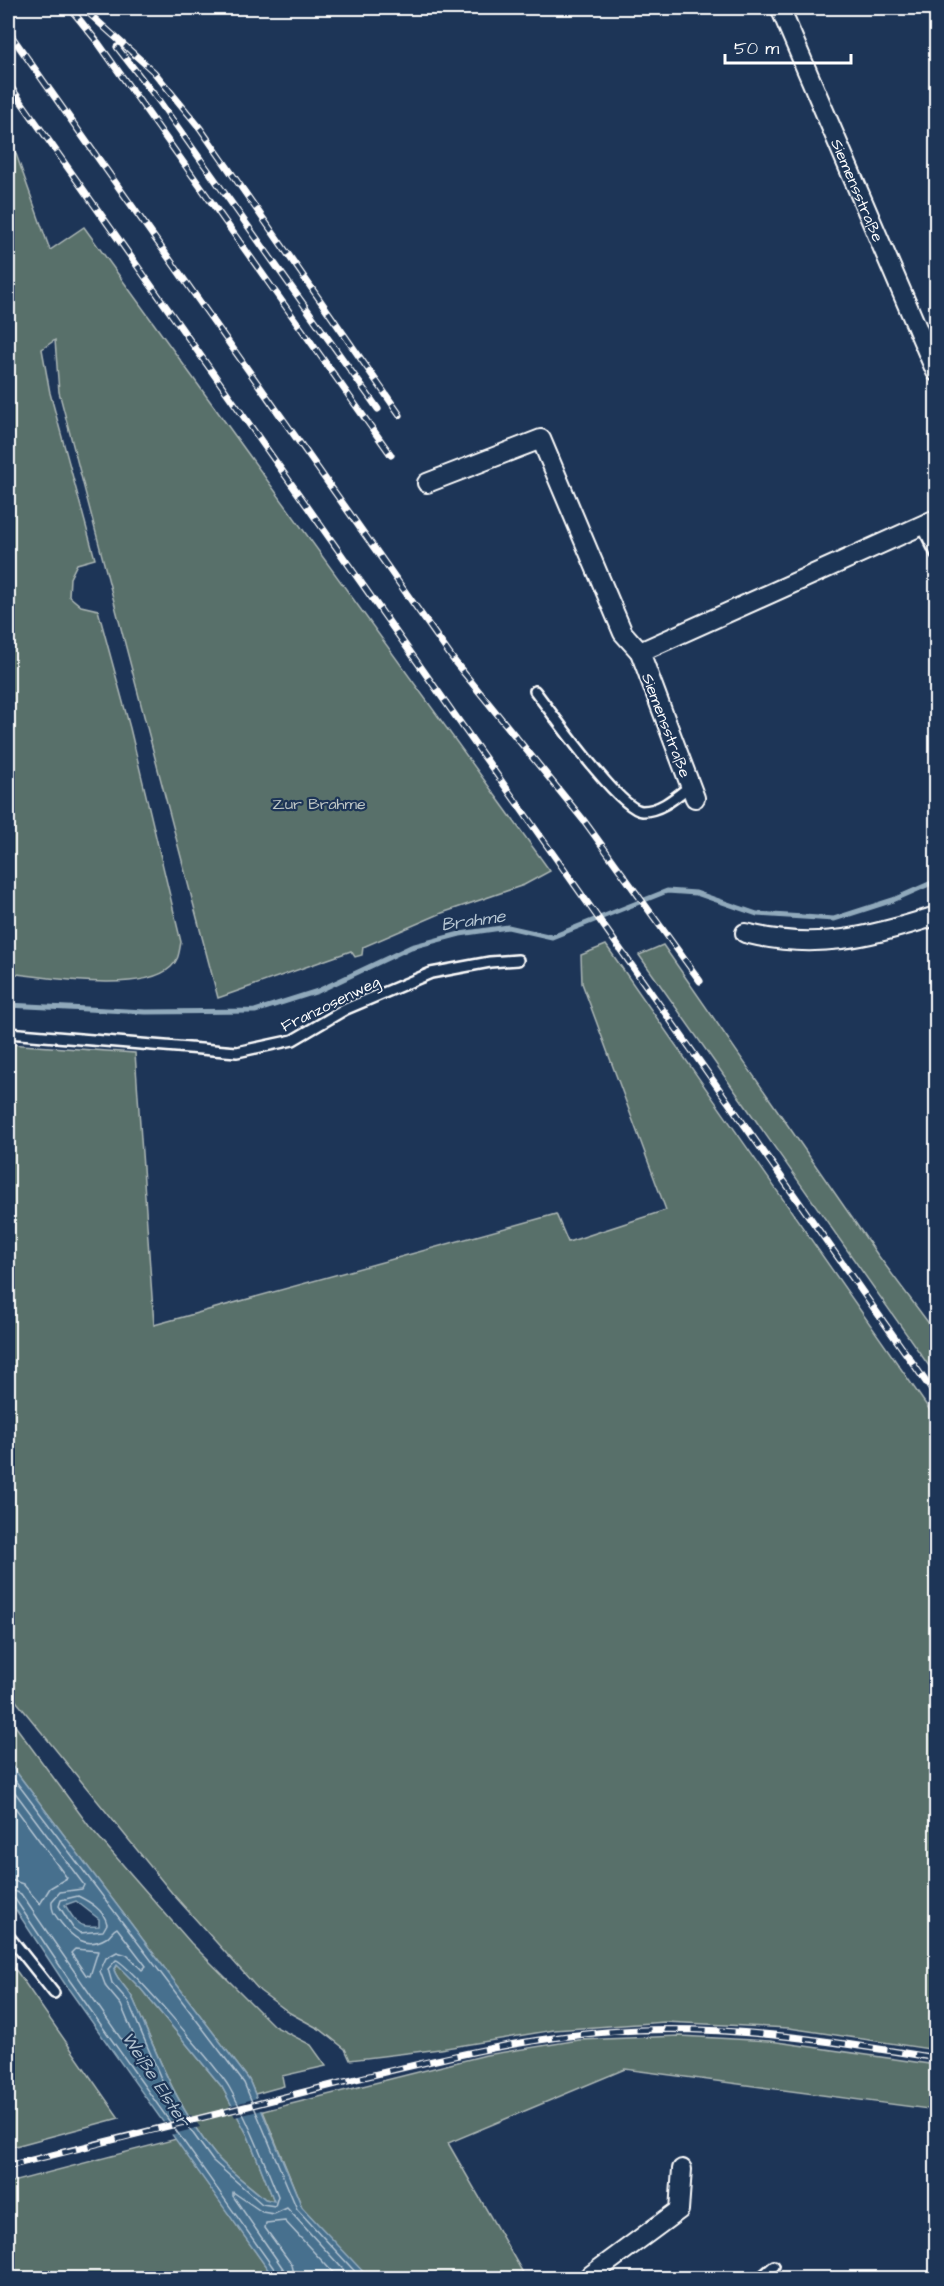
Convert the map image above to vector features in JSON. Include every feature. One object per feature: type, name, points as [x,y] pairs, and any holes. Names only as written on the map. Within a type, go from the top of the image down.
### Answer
[{"type":"street","name":"Siemensstraße","points":[[780,8],[936,372]]},
{"type":"street","name":"Siemensstraße","points":[[427,483],[541,439],[622,633],[640,652],[693,792]]},
{"type":"street","name":"Siemensstraße","points":[[640,652],[929,523]]},
{"type":"street","points":[[745,933],[777,941],[830,943],[936,916]]},
{"type":"street","points":[[587,2278],[679,2210],[682,2169]]},
{"type":"lane","points":[[929,523],[936,554]]},
{"type":"lane","points":[[535,691],[609,786],[628,805],[640,811],[662,807],[693,792]]},
{"type":"lane","name":"Franzosenweg","points":[[8,1034],[237,1052],[293,1040],[346,1009],[431,973],[490,962],[518,960]]},
{"type":"lane","points":[[8,1935],[54,1993]]},
{"type":"lane","points":[[760,2278],[774,2266]]},
{"type":"green space","name":"Zur Brahme","points":[[8,138],[15,151],[50,250],[84,227],[550,871],[524,885],[442,913],[363,947],[362,955],[355,957],[351,951],[218,998],[59,392],[55,340],[42,349],[50,393],[95,559],[77,564],[70,578],[69,596],[81,606],[98,610],[130,728],[181,942],[177,959],[171,967],[157,975],[139,980],[93,982],[8,973]]},
{"type":"green space","points":[[606,945],[936,1419],[936,2050],[789,2028],[665,2022],[554,2030],[440,2049],[350,2060],[345,2049],[321,2030],[290,2013],[260,1991],[172,1893],[8,1691],[8,1044],[135,1053],[154,1325],[556,1214],[568,1242],[666,1210],[582,983],[581,955]]},
{"type":"green space","points":[[663,945],[877,1254],[936,1333],[936,1376],[639,955]]},
{"type":"green space","points":[[8,1716],[89,1826],[191,1943],[274,2026],[311,2045],[326,2066],[282,2076],[284,2086],[255,2094],[249,2080],[8,1761]]},
{"type":"green space","points":[[8,1961],[18,1973],[119,2118],[8,2148]]},
{"type":"green space","points":[[118,1965],[141,1989],[222,2087],[248,2136],[274,2201],[265,2199],[233,2173],[216,2156],[190,2120],[169,2081],[132,1997],[114,1970]]},
{"type":"green space","points":[[680,2036],[770,2041],[936,2065],[936,2110],[625,2069],[448,2143],[526,2278],[364,2278],[302,2207],[263,2111],[486,2055],[579,2040]]},
{"type":"green space","points":[[176,2139],[274,2278],[8,2278],[8,2183]]},
{"type":"water","name":"Weiße Elster","points":[[8,1761],[249,2080],[302,2207],[369,2278],[274,2278],[65,1984],[8,1898]],"holes":[[[76,1901],[99,1919],[99,1926],[81,1925],[75,1920],[65,1905]],[[117,1965],[141,1989],[222,2087],[248,2136],[274,2201],[265,2199],[233,2173],[216,2156],[190,2120],[169,2082],[132,1997],[114,1970]]]},
{"type":"pier","points":[[260,2097],[266,2109],[235,2117],[229,2106]]},
{"type":"pier","points":[[191,2115],[200,2127],[170,2135],[161,2123]]},
{"type":"waterway","name":"Brahme","points":[[8,1005],[146,1012],[255,1011],[318,991],[411,947],[460,934],[508,927],[552,937],[667,891],[696,893],[757,914],[834,919],[893,900],[936,881]]},
{"type":"railway","points":[[70,8],[99,44],[391,455]]},
{"type":"railway","points":[[83,8],[154,72],[200,128],[400,415]]},
{"type":"railway","points":[[8,31],[455,662],[585,822],[700,981]]},
{"type":"railway","points":[[117,47],[159,101],[378,409]]},
{"type":"railway","points":[[8,83],[936,1396]]},
{"type":"railway","points":[[8,2166],[417,2064],[490,2048],[564,2036],[639,2030],[713,2030],[788,2036],[936,2058]]}]
